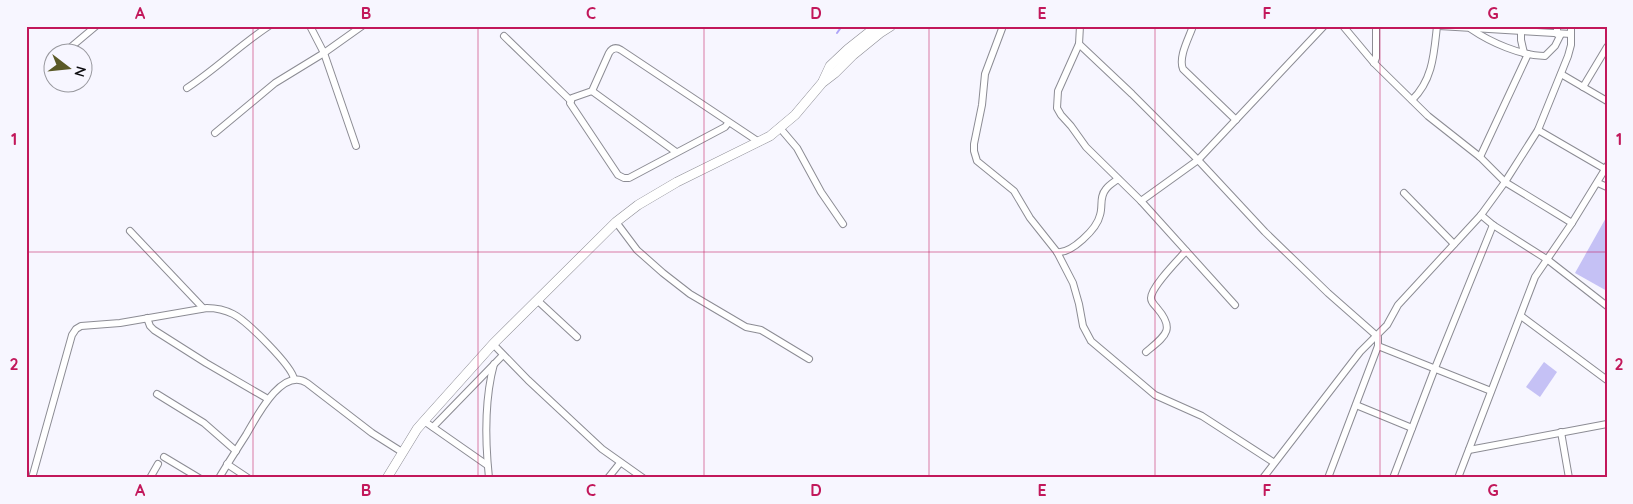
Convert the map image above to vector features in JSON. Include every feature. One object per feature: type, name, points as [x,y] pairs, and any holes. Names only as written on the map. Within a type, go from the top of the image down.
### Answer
[{"type":"street","points":[[77,42],[96,26]]},
{"type":"street","points":[[187,88],[219,65],[250,38],[269,26]]},
{"type":"street","points":[[310,26],[324,53],[356,146]]},
{"type":"street","points":[[215,133],[275,83],[324,53],[362,26]]},
{"type":"street","points":[[822,83],[830,66],[877,26]]},
{"type":"street","points":[[387,478],[424,420],[493,344],[616,222],[638,205],[677,182],[758,142],[780,128],[795,115],[822,83],[853,55],[891,26]]},
{"type":"street","points":[[1003,26],[985,74],[982,105],[974,144],[977,161],[1014,191],[1030,218],[1057,252],[1073,283],[1083,326],[1091,341],[1155,395],[1202,416],[1273,462]]},
{"type":"street","points":[[1080,26],[1079,44],[1060,86],[1056,100],[1057,108],[1086,147],[1142,202],[1235,305]]},
{"type":"street","points":[[1193,26],[1181,65],[1236,120]]},
{"type":"street","points":[[1142,202],[1198,160],[1224,135],[1324,26]]},
{"type":"street","points":[[1343,26],[1374,63],[1428,116],[1480,157],[1506,182],[1572,223]]},
{"type":"street","points":[[1374,63],[1376,58],[1376,26]]},
{"type":"street","points":[[1412,100],[1422,89],[1431,69],[1438,26],[1571,34]]},
{"type":"street","points":[[1470,28],[1485,39],[1526,54],[1545,56],[1555,46],[1559,34],[1557,26]]},
{"type":"street","points":[[1263,478],[1273,462],[1360,352],[1387,324],[1398,305],[1481,215],[1506,182],[1538,130],[1568,56],[1571,26]]},
{"type":"street","points":[[1480,157],[1526,54],[1521,40],[1521,32]]},
{"type":"street","points":[[504,36],[571,101],[571,106],[618,175],[622,178],[629,178],[725,127],[729,122]]},
{"type":"street","points":[[1079,44],[1198,160],[1265,232],[1328,293],[1377,335],[1379,340],[1378,346],[1328,478]]},
{"type":"street","points":[[1583,87],[1607,47]]},
{"type":"street","points":[[571,101],[572,98],[592,91],[608,53],[614,48],[619,48],[758,142]]},
{"type":"street","points":[[1561,74],[1607,100]]},
{"type":"street","points":[[592,91],[676,152]]},
{"type":"street","points":[[780,128],[797,148],[821,192],[843,224]]},
{"type":"street","points":[[1458,478],[1535,277],[1548,260],[1606,168],[1538,130]]},
{"type":"street","points":[[1057,252],[1063,253],[1072,248],[1092,230],[1101,213],[1101,198],[1106,188],[1118,179]]},
{"type":"street","points":[[1598,183],[1607,187]]},
{"type":"street","points":[[1404,193],[1454,244]]},
{"type":"street","points":[[1481,215],[1548,260],[1607,306]]},
{"type":"street","points":[[616,222],[637,250],[690,294],[746,327],[760,330],[809,359]]},
{"type":"street","points":[[1393,478],[1493,224]]},
{"type":"street","points":[[130,231],[204,308]]},
{"type":"street","points":[[1146,352],[1160,340],[1167,331],[1168,324],[1152,302],[1151,297],[1155,288],[1186,251]]},
{"type":"street","points":[[537,300],[577,337]]},
{"type":"street","points":[[32,478],[74,332],[81,326],[120,323],[204,308],[221,309],[241,319],[290,368],[294,379]]},
{"type":"street","points":[[1521,316],[1607,380]]},
{"type":"street","points":[[147,318],[154,330],[268,399]]},
{"type":"street","points":[[493,344],[528,380],[602,449],[643,478]]},
{"type":"street","points":[[1378,346],[1491,391]]},
{"type":"street","points":[[433,427],[504,355]]},
{"type":"street","points":[[489,478],[486,414],[489,384],[494,364]]},
{"type":"street","points":[[219,478],[268,399],[282,386],[294,379],[304,381],[372,433],[402,452]]},
{"type":"street","points":[[157,394],[204,423],[236,451]]},
{"type":"street","points":[[1356,405],[1412,428]]},
{"type":"street","points":[[424,420],[487,465]]},
{"type":"street","points":[[1469,450],[1607,424]]},
{"type":"street","points":[[1561,432],[1569,478]]},
{"type":"street","points":[[164,457],[199,478]]},
{"type":"street","points":[[608,478],[620,463]]},
{"type":"street","points":[[150,478],[158,464]]},
{"type":"street","points":[[227,464],[248,478]]},
{"type":"shaded area","points":[[1607,216],[1607,291],[1575,273]]},
{"type":"shaded area","points":[[1544,362],[1557,372],[1540,397],[1526,387]]},
{"type":"waterway","points":[[837,33],[842,26]]}]
